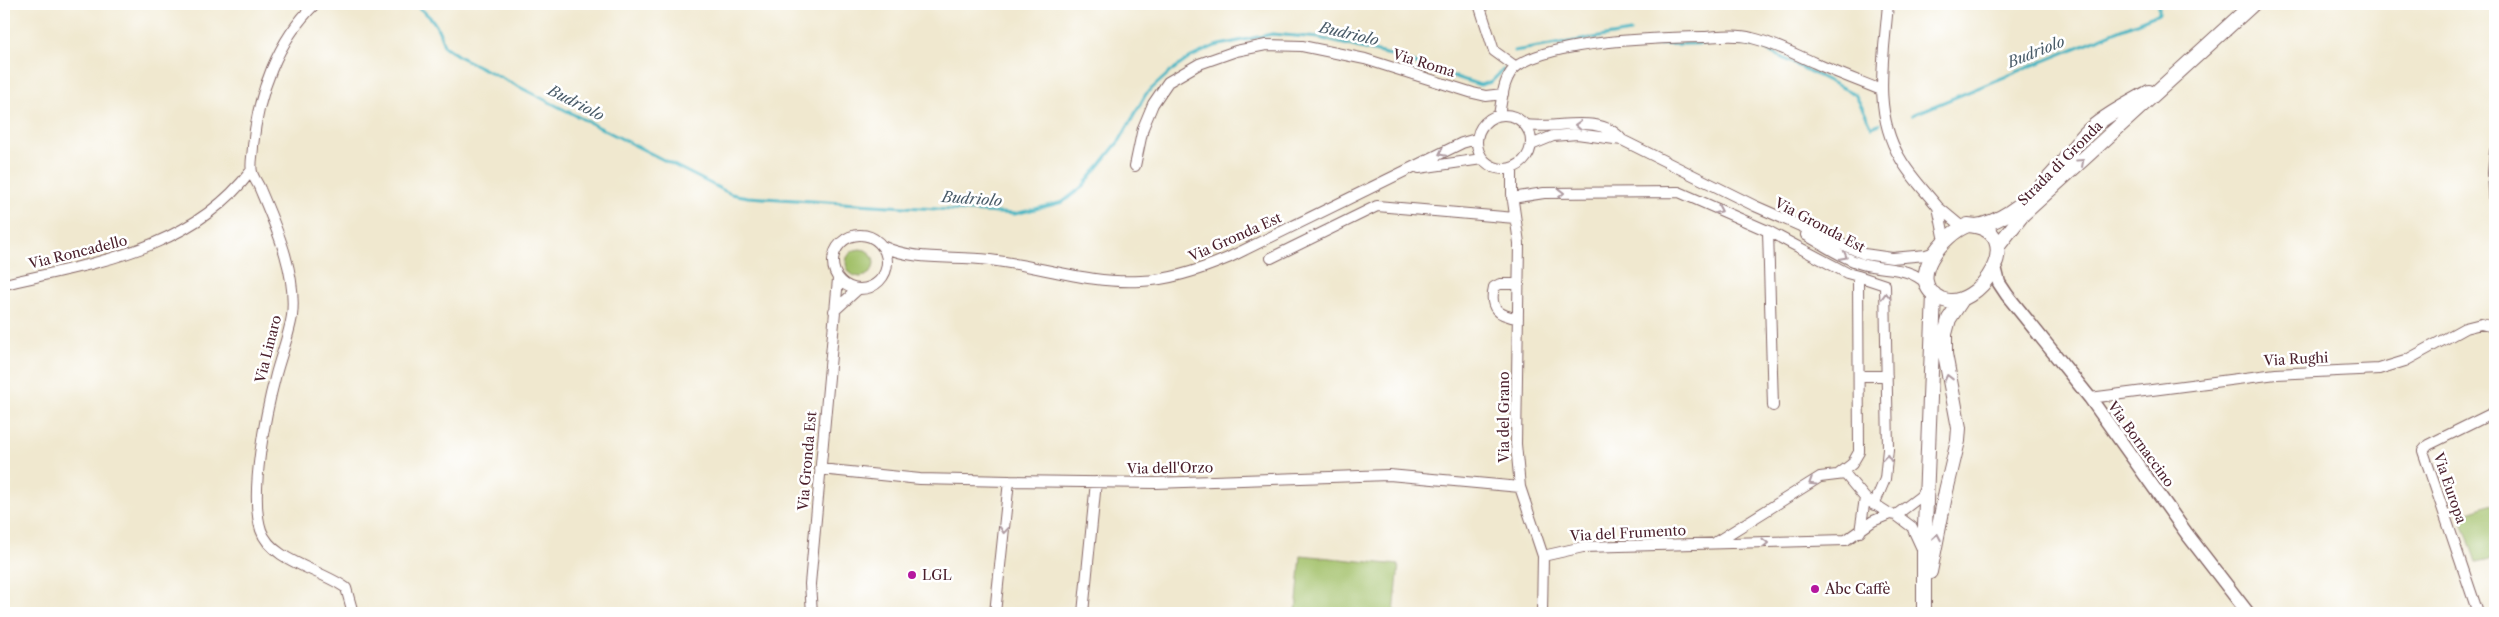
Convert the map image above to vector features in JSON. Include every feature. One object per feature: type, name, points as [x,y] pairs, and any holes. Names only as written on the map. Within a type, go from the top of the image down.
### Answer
[{"type":"main road","name":"Strada di Gronda","points":[[1998,246],[2024,214],[2253,4]]},
{"type":"main road","name":"Strada di Gronda","points":[[1969,226],[1989,224],[2005,217],[2052,174],[2087,132],[2103,119],[2169,80]]},
{"type":"main road","points":[[1969,226],[1991,232],[1998,246],[1999,255],[1994,267],[1979,287],[1961,301],[1949,319],[1945,354],[1958,420],[1958,441],[1946,490],[1924,608],[1924,553],[1928,484],[1930,289],[1928,262],[1955,230],[1969,226]]},
{"type":"main road","points":[[1930,289],[1942,299],[1961,301]]},
{"type":"street","points":[[251,171],[259,102],[268,75],[298,20],[315,4]]},
{"type":"street","points":[[1479,4],[1494,51],[1516,67]]},
{"type":"street","points":[[1888,4],[1882,90],[1884,118],[1894,147],[1911,174],[1938,207],[1969,226]]},
{"type":"street","points":[[1499,115],[1503,94],[1510,74],[1516,67],[1529,59],[1562,49],[1653,38],[1750,37],[1773,44],[1825,68],[1882,90]]},
{"type":"street","name":"Via Roma","points":[[1135,166],[1143,128],[1153,104],[1168,82],[1199,64],[1236,51],[1266,45],[1302,46],[1365,59],[1473,93],[1486,96],[1503,94]]},
{"type":"street","name":"Via Gronda Est","points":[[812,613],[810,584],[838,278],[834,270],[833,259],[842,242],[849,237],[867,236],[882,246],[913,257],[991,260],[1112,281],[1142,282],[1200,270],[1228,258],[1462,143],[1476,138],[1484,123],[1499,115],[1514,116],[1525,125],[1537,127],[1577,123],[1608,128],[1622,140]]},
{"type":"street","points":[[1525,125],[1529,132],[1531,146]]},
{"type":"street","name":"Via Gronda Est","points":[[1512,168],[1525,160],[1531,146],[1553,136],[1577,134],[1622,140],[1755,206],[1848,258],[1862,264],[1900,269],[1912,273],[1930,289]]},
{"type":"street","points":[[1476,138],[1478,153],[1482,159],[1499,169],[1512,196]]},
{"type":"street","points":[[2495,151],[2493,173],[2495,208]]},
{"type":"street","name":"Via Gronda Est","points":[[1408,170],[1482,159]]},
{"type":"street","points":[[1499,169],[1512,168],[1512,196]]},
{"type":"street","name":"Via Roncadello","points":[[4,284],[125,256],[166,240],[209,214],[234,194],[251,171]]},
{"type":"street","name":"Via Linaro","points":[[251,171],[260,187],[283,250],[292,287],[292,316],[269,402],[260,465],[256,499],[259,523],[266,543],[279,554],[332,578],[346,588],[352,613]]},
{"type":"street","points":[[1512,196],[1544,193],[1679,192],[1768,231],[1847,273],[1885,285],[1888,449],[1885,479],[1874,505]]},
{"type":"street","name":"Via del Grano","points":[[1512,196],[1519,242],[1516,444],[1520,487],[1543,556],[1542,613]]},
{"type":"street","points":[[1271,258],[1376,206],[1515,218]]},
{"type":"street","name":"Via Gronda Est","points":[[1755,206],[1872,256],[1892,258],[1926,255],[1935,252]]},
{"type":"street","points":[[1938,207],[1945,241]]},
{"type":"street","points":[[1768,231],[1773,406]]},
{"type":"street","points":[[838,278],[843,284],[857,290],[866,289],[880,281],[888,266],[886,252],[882,246]]},
{"type":"street","name":"Via Gronda Est","points":[[888,266],[913,257]]},
{"type":"street","name":"Via Bornaccino","points":[[1994,267],[1999,283],[2007,295],[2090,398],[2193,542],[2248,613]]},
{"type":"street","points":[[1839,474],[1852,464],[1859,452],[1858,276]]},
{"type":"street","points":[[1518,318],[1506,317],[1498,313],[1493,307],[1492,297],[1494,287],[1500,284],[1519,284]]},
{"type":"street","points":[[1979,287],[2000,290],[2007,295]]},
{"type":"street","points":[[834,311],[857,290]]},
{"type":"street","name":"Via Rughi","points":[[2090,398],[2276,374],[2380,369],[2405,361],[2465,328],[2485,324],[2495,327]]},
{"type":"street","points":[[1860,376],[1887,376]]},
{"type":"street","name":"Via Europa","points":[[2478,613],[2423,451],[2428,445],[2495,412]]},
{"type":"street","name":"Via dell'Orzo","points":[[820,469],[920,479],[1096,482],[1389,475],[1520,487]]},
{"type":"street","points":[[1839,474],[1845,474],[1865,498],[1874,505],[1893,514],[1912,527],[1924,553]]},
{"type":"street","name":"Via del Frumento","points":[[1716,542],[1820,477],[1839,474]]},
{"type":"street","points":[[995,613],[1009,481]]},
{"type":"street","points":[[1083,613],[1096,482]]},
{"type":"street","name":"Via del Frumento","points":[[1543,556],[1584,547],[1716,542],[1834,542],[1846,540],[1860,532],[1873,520],[1893,514],[1921,496],[1928,484]]},
{"type":"street","points":[[1860,532],[1865,498]]},
{"type":"green space","points":[[860,249],[870,253],[874,263],[870,273],[860,277],[850,273],[846,263],[850,253]]},
{"type":"green space","points":[[2495,503],[2495,558],[2476,562],[2460,515]]},
{"type":"green space","points":[[1301,555],[1399,565],[1394,613],[1296,613]]},
{"type":"waterway","name":"Budriolo","points":[[414,4],[433,22],[444,46],[460,57],[731,194],[748,197],[1015,214],[1063,202],[1082,187],[1120,140],[1146,94],[1171,71],[1191,57],[1215,46],[1272,34],[1319,38],[1390,55],[1480,85],[1491,82],[1503,70]]},
{"type":"waterway","name":"Budriolo","points":[[1912,115],[2151,17],[2159,13],[2159,4]]},
{"type":"waterway","name":"Budriolo","points":[[1514,51],[1630,32]]},
{"type":"waterway","name":"Budriolo","points":[[1639,45],[1737,43],[1760,47],[1855,94],[1872,127],[1879,124]]},
{"type":"place","name":"LGL","points":[[912,575]]},
{"type":"place","name":"Abc Caffè","points":[[1815,589]]}]
